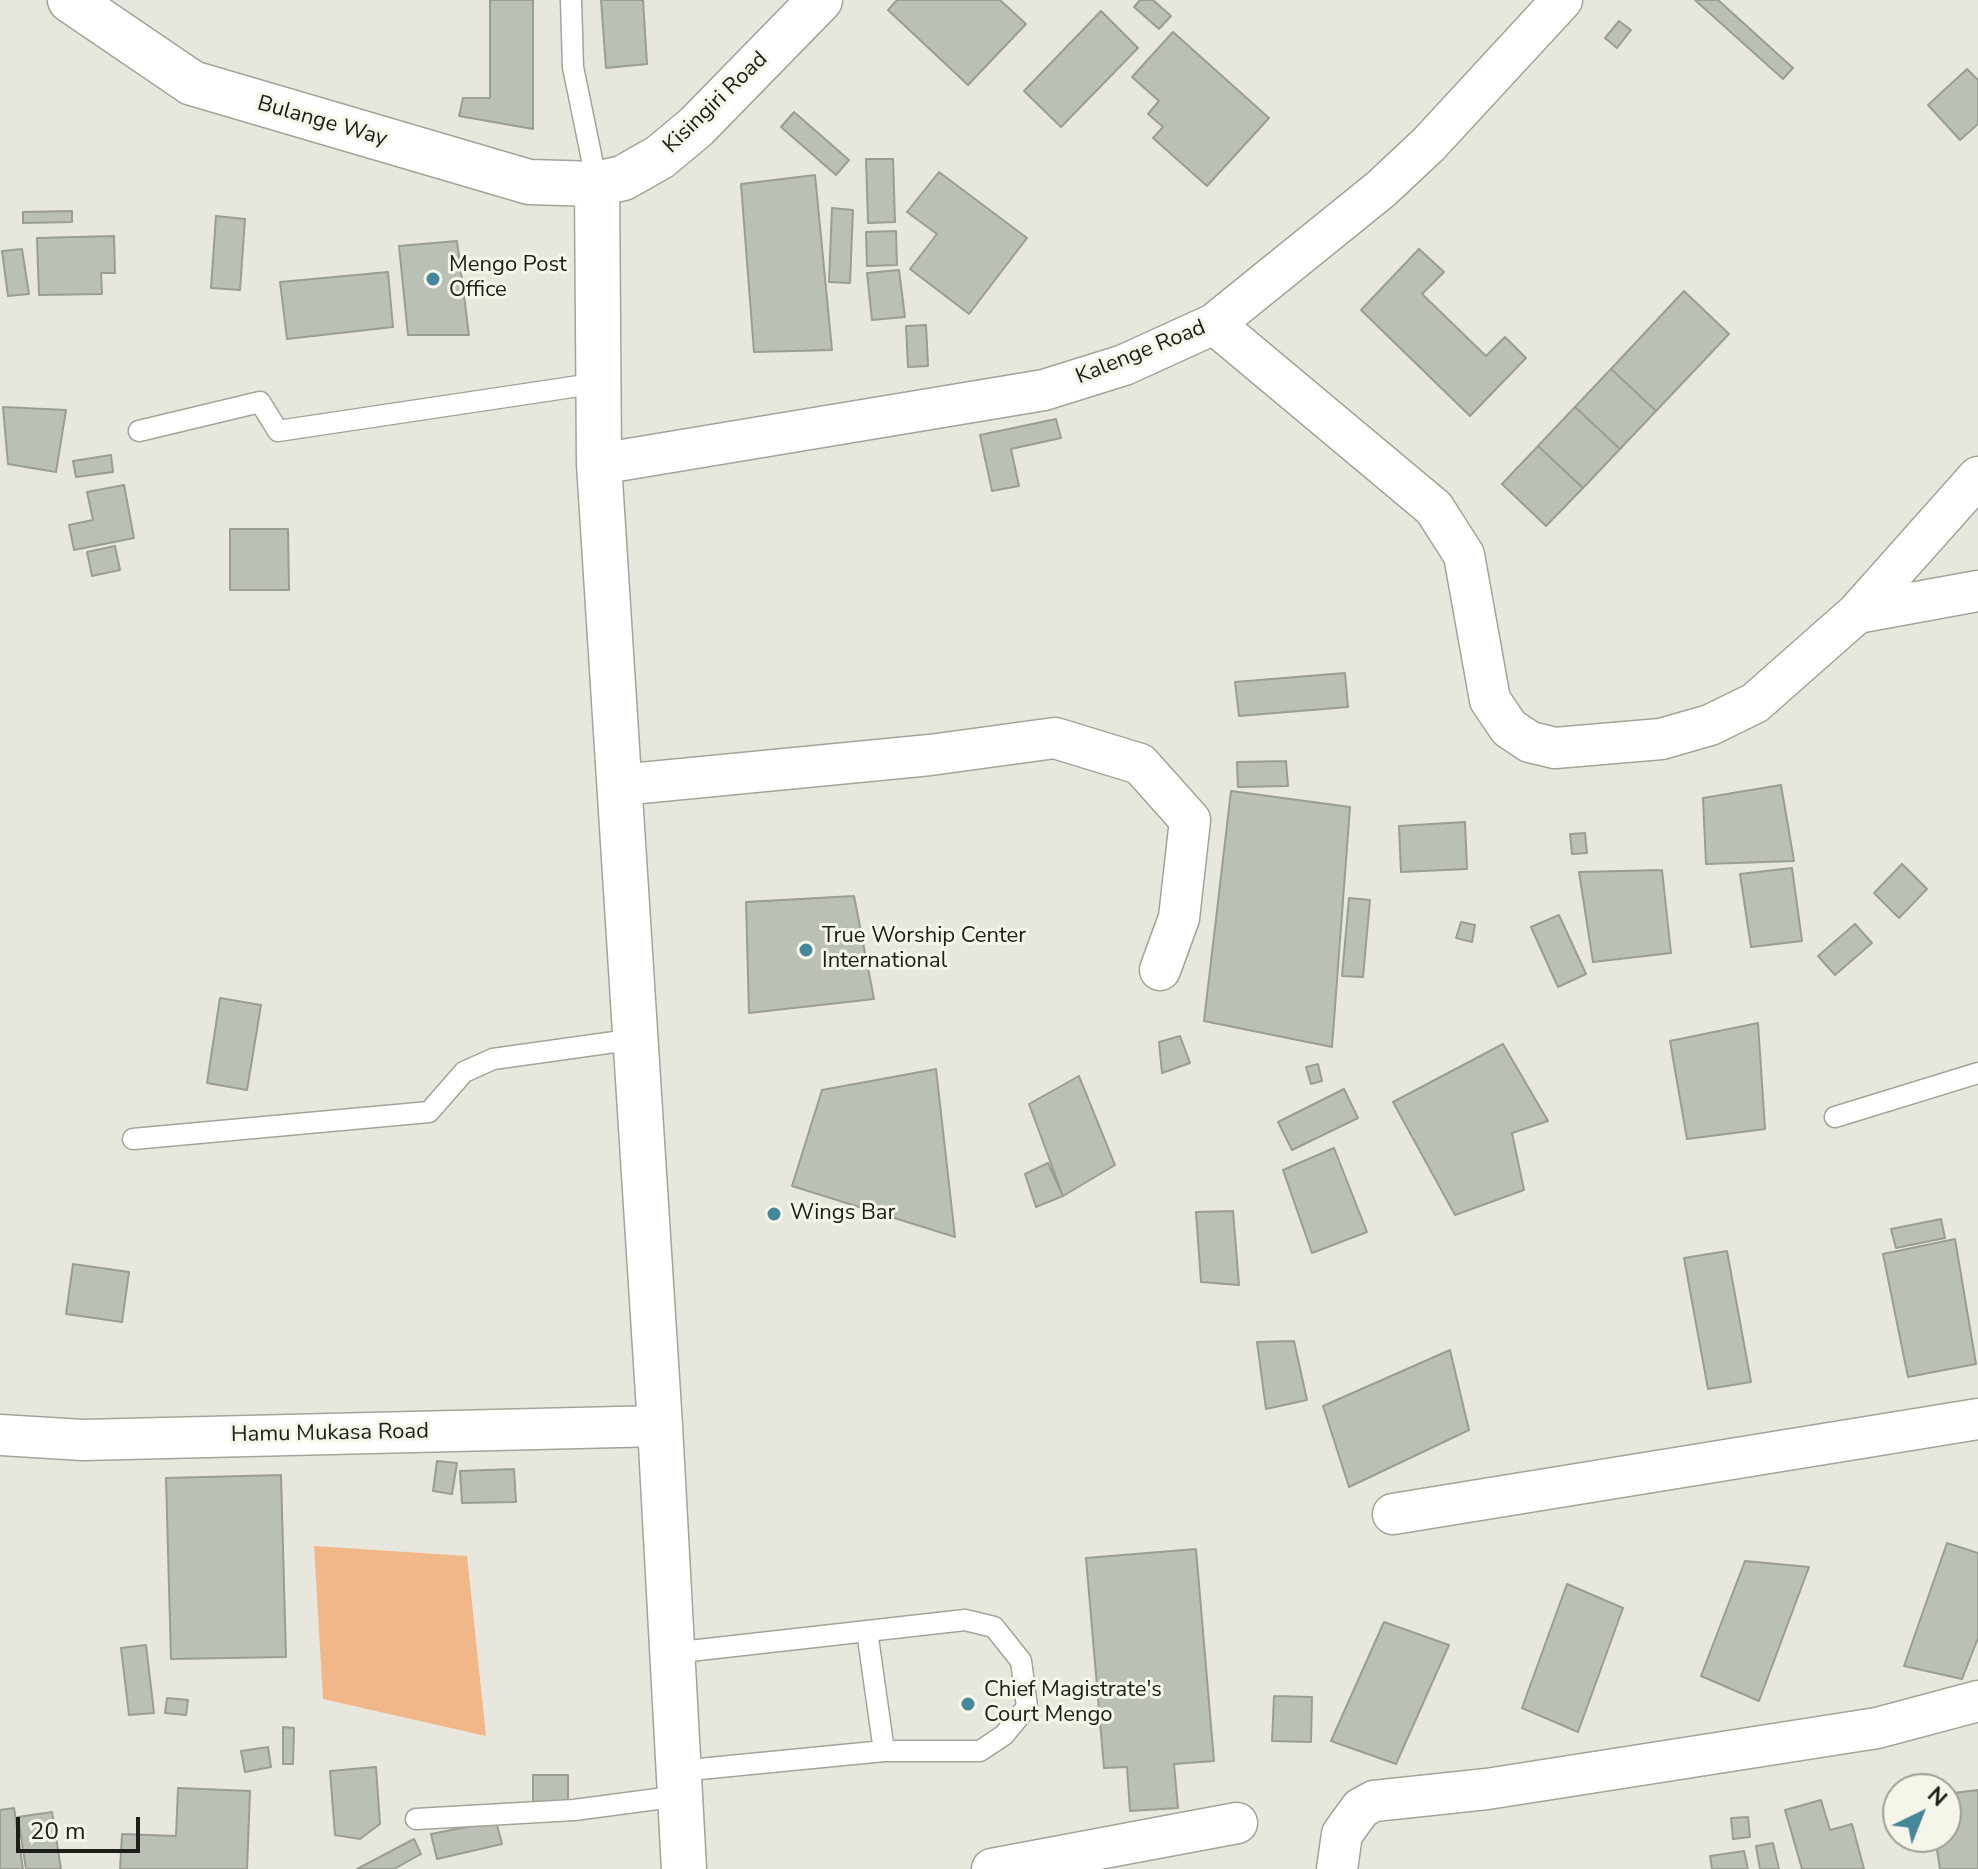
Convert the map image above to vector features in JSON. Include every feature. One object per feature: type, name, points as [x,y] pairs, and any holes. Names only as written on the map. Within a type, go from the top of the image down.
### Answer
[{"type":"main road","name":"Bulange Way","points":[[70,0],[192,83],[529,182],[597,184]]},
{"type":"main road","name":"Kisingiri Road","points":[[597,184],[623,178],[660,157],[696,127],[820,0]]},
{"type":"main road","points":[[597,184],[599,464],[660,1426],[684,1869]]},
{"type":"street","name":"Kalenge Road","points":[[599,464],[1044,390],[1124,365],[1214,324],[1381,189],[1429,144],[1562,0]]},
{"type":"street","points":[[1214,324],[1434,508],[1464,555],[1490,700],[1509,728],[1530,742],[1555,748],[1661,739],[1710,725],[1755,703],[1857,613],[1978,477]]},
{"type":"street","points":[[1857,613],[1978,591]]},
{"type":"street","points":[[620,785],[930,755],[1055,738],[1140,764],[1190,820],[1179,918],[1160,970]]},
{"type":"street","points":[[1393,1514],[1978,1419]]},
{"type":"street","name":"Hamu Mukasa Road","points":[[0,1435],[83,1440],[660,1426]]},
{"type":"street","points":[[1337,1869],[1342,1834],[1361,1808],[1374,1801],[1487,1789],[1877,1728],[1978,1701]]},
{"type":"street","points":[[992,1869],[1237,1823]]},
{"type":"lane","points":[[571,0],[573,67],[597,184]]},
{"type":"lane","points":[[139,431],[260,402],[278,431],[599,383]]},
{"type":"lane","points":[[133,1139],[429,1112],[464,1072],[493,1059],[636,1039]]},
{"type":"lane","points":[[1835,1117],[1978,1073]]},
{"type":"lane","points":[[416,1819],[574,1810],[680,1784],[884,1751],[980,1751],[1004,1735],[1027,1707],[1021,1661],[994,1627],[965,1620],[672,1653]]},
{"type":"lane","points":[[867,1631],[884,1751]]},
{"type":"shaded area","points":[[314,1546],[467,1556],[486,1736],[323,1699]]},
{"type":"building","points":[[490,0],[533,0],[533,129],[459,116],[463,98],[490,98]]},
{"type":"building","points":[[601,0],[643,0],[647,64],[606,68]]},
{"type":"building","points":[[897,0],[1000,0],[1026,24],[968,85],[888,10]]},
{"type":"building","points":[[1140,0],[1153,0],[1171,16],[1159,29],[1134,7]]},
{"type":"building","points":[[1695,0],[1718,0],[1793,68],[1783,79]]},
{"type":"building","points":[[1101,11],[1138,48],[1061,127],[1024,91]]},
{"type":"building","points":[[1619,21],[1631,30],[1617,48],[1605,38]]},
{"type":"building","points":[[1173,32],[1269,118],[1207,186],[1153,138],[1163,127],[1148,114],[1159,101],[1132,77]]},
{"type":"building","points":[[1967,69],[1978,80],[1978,124],[1960,140],[1928,105]]},
{"type":"building","points":[[794,112],[849,160],[836,175],[781,127]]},
{"type":"building","points":[[866,159],[893,159],[895,222],[868,223]]},
{"type":"building","points":[[939,172],[1027,238],[969,314],[910,269],[937,234],[907,212]]},
{"type":"building","points":[[815,175],[832,350],[754,352],[741,184]]},
{"type":"building","points":[[832,208],[853,210],[850,283],[829,282]]},
{"type":"building","points":[[72,211],[72,222],[23,223],[23,212]]},
{"type":"building","points":[[216,216],[245,219],[240,290],[211,288]]},
{"type":"building","points":[[896,231],[897,265],[867,266],[866,232]]},
{"type":"building","points":[[114,236],[115,273],[101,273],[102,294],[39,295],[37,238]]},
{"type":"building","points":[[457,241],[469,335],[408,335],[399,246]]},
{"type":"building","points":[[22,249],[29,294],[8,296],[2,251]]},
{"type":"building","points":[[1419,249],[1444,272],[1422,294],[1486,356],[1505,337],[1526,358],[1470,416],[1361,310]]},
{"type":"building","points":[[899,270],[905,317],[872,320],[867,273]]},
{"type":"building","points":[[388,272],[393,327],[287,339],[280,282]]},
{"type":"building","points":[[1684,291],[1729,334],[1656,411],[1611,369]]},
{"type":"building","points":[[926,325],[928,366],[908,367],[906,326]]},
{"type":"building","points":[[1611,369],[1656,411],[1620,449],[1575,407]]},
{"type":"building","points":[[3,407],[66,410],[56,472],[8,464]]},
{"type":"building","points":[[1575,407],[1620,449],[1583,488],[1538,446]]},
{"type":"building","points":[[1056,419],[1061,438],[1011,449],[1019,486],[992,491],[980,435]]},
{"type":"building","points":[[1538,446],[1583,488],[1546,526],[1502,484]]},
{"type":"building","points":[[111,455],[113,472],[76,477],[73,461]]},
{"type":"building","points":[[124,485],[134,538],[74,550],[69,525],[93,520],[87,492]]},
{"type":"building","points":[[230,529],[288,529],[289,590],[230,590]]},
{"type":"building","points":[[115,546],[120,570],[92,576],[87,552]]},
{"type":"building","points":[[1345,673],[1348,707],[1239,716],[1235,682]]},
{"type":"building","points":[[1286,761],[1288,786],[1238,787],[1237,762]]},
{"type":"building","points":[[1781,785],[1794,861],[1706,864],[1703,798]]},
{"type":"building","points":[[1231,791],[1350,807],[1332,1047],[1204,1021]]},
{"type":"building","points":[[1465,822],[1467,869],[1401,872],[1399,826]]},
{"type":"building","points":[[1585,833],[1587,853],[1572,854],[1570,834]]},
{"type":"building","points":[[1902,864],[1927,889],[1899,918],[1874,893]]},
{"type":"building","points":[[1792,868],[1802,941],[1751,947],[1740,874]]},
{"type":"building","points":[[1662,870],[1671,953],[1593,962],[1579,872]]},
{"type":"building","name":"True Worship Center International","points":[[854,896],[874,999],[749,1013],[746,902]]},
{"type":"building","points":[[1349,898],[1370,900],[1363,977],[1342,976]]},
{"type":"building","points":[[1559,915],[1586,974],[1558,987],[1531,927]]},
{"type":"building","points":[[1461,922],[1475,925],[1472,942],[1456,938]]},
{"type":"building","points":[[1855,924],[1872,943],[1835,975],[1818,956]]},
{"type":"building","points":[[220,998],[261,1005],[247,1090],[207,1083]]},
{"type":"building","points":[[1758,1023],[1765,1129],[1687,1139],[1670,1041]]},
{"type":"building","points":[[1180,1036],[1190,1063],[1162,1073],[1159,1042]]},
{"type":"building","points":[[1503,1044],[1548,1121],[1512,1133],[1524,1190],[1455,1215],[1393,1102]]},
{"type":"building","points":[[1318,1064],[1322,1081],[1311,1084],[1306,1067]]},
{"type":"building","points":[[936,1069],[955,1237],[792,1186],[822,1090]]},
{"type":"building","points":[[1079,1076],[1115,1165],[1063,1196],[1029,1104]]},
{"type":"building","points":[[1344,1089],[1358,1118],[1292,1150],[1278,1122]]},
{"type":"building","points":[[1334,1148],[1367,1232],[1312,1253],[1283,1170]]},
{"type":"building","points":[[1048,1163],[1063,1196],[1036,1207],[1025,1174]]},
{"type":"building","points":[[1233,1211],[1239,1285],[1201,1282],[1196,1212]]},
{"type":"building","points":[[1941,1219],[1945,1238],[1896,1248],[1891,1229]]},
{"type":"building","points":[[1955,1239],[1976,1364],[1908,1377],[1883,1254]]},
{"type":"building","points":[[1727,1251],[1751,1382],[1708,1389],[1684,1258]]},
{"type":"building","points":[[73,1264],[129,1272],[122,1322],[66,1314]]},
{"type":"building","points":[[1294,1341],[1307,1400],[1266,1409],[1257,1342]]},
{"type":"building","points":[[1450,1350],[1469,1430],[1349,1487],[1323,1406]]},
{"type":"building","points":[[437,1461],[457,1463],[452,1494],[433,1491]]},
{"type":"building","points":[[514,1469],[516,1502],[462,1503],[460,1471]]},
{"type":"building","points":[[281,1475],[286,1657],[171,1659],[166,1478]]},
{"type":"building","points":[[1947,1543],[1978,1553],[1978,1638],[1962,1679],[1904,1666]]},
{"type":"building","points":[[1196,1549],[1214,1761],[1174,1764],[1178,1808],[1130,1811],[1127,1767],[1104,1768],[1086,1558]]},
{"type":"building","points":[[1745,1561],[1809,1567],[1759,1701],[1701,1676]]},
{"type":"building","points":[[1567,1584],[1623,1608],[1578,1732],[1522,1708]]},
{"type":"building","points":[[1384,1622],[1449,1645],[1396,1764],[1331,1741]]},
{"type":"building","points":[[146,1645],[154,1713],[129,1715],[121,1648]]},
{"type":"building","points":[[1274,1696],[1312,1697],[1311,1742],[1272,1741]]},
{"type":"building","points":[[167,1698],[188,1700],[186,1715],[165,1713]]},
{"type":"building","points":[[283,1727],[294,1728],[293,1764],[283,1764]]},
{"type":"building","points":[[268,1747],[271,1767],[245,1772],[241,1751]]},
{"type":"building","points":[[376,1767],[380,1824],[360,1839],[335,1835],[330,1771]]},
{"type":"building","points":[[533,1775],[568,1775],[568,1801],[533,1802]]},
{"type":"building","points":[[178,1788],[250,1791],[247,1869],[120,1869],[122,1834],[176,1836]]},
{"type":"building","points":[[1978,1790],[1978,1869],[1940,1869],[1938,1853],[1962,1853],[1962,1792]]},
{"type":"building","points":[[1821,1800],[1830,1830],[1852,1824],[1864,1869],[1802,1869],[1785,1810]]},
{"type":"building","points":[[14,1808],[23,1869],[0,1869],[0,1810]]},
{"type":"building","points":[[52,1812],[61,1869],[26,1869],[18,1817]]},
{"type":"building","points":[[1748,1817],[1750,1837],[1733,1839],[1731,1818]]},
{"type":"building","points":[[496,1821],[502,1844],[437,1859],[431,1834]]},
{"type":"building","points":[[414,1839],[421,1854],[394,1869],[357,1869]]},
{"type":"building","points":[[1773,1843],[1779,1869],[1760,1869],[1756,1846]]},
{"type":"building","points":[[1744,1851],[1748,1869],[1712,1869],[1710,1856]]},
{"type":"place","name":"Mengo Post Office","points":[[433,279]]},
{"type":"place","name":"True Worship Center International","points":[[806,950]]},
{"type":"place","name":"Wings Bar","points":[[774,1214]]},
{"type":"place","name":"Chief Magistrate's Court Mengo","points":[[968,1704]]}]
